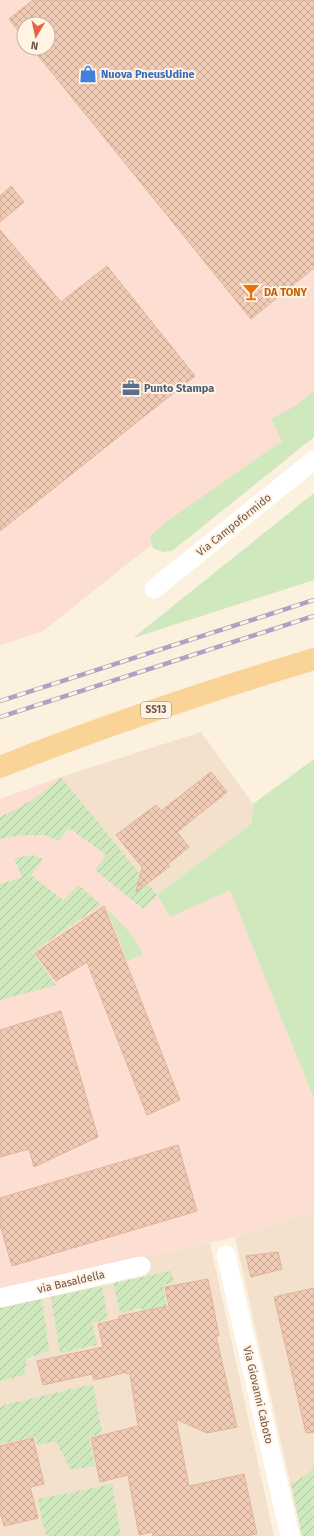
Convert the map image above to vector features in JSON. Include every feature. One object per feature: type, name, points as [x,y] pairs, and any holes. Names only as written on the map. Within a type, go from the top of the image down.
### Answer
[{"type":"main road","name":"SS13","points":[[0,767],[153,711],[314,659]]},
{"type":"street","name":"Via Campoformido","points":[[154,589],[314,460]]},
{"type":"street","name":"Via Giovanni Caboto","points":[[226,1255],[290,1536]]},
{"type":"street","name":"via Basaldella","points":[[0,1298],[142,1266]]},
{"type":"shaded area","points":[[0,0],[314,0],[314,415],[42,632],[0,645]]},
{"type":"shaded area","points":[[201,732],[253,804],[252,823],[157,895],[61,777]]},
{"type":"shaded area","points":[[61,777],[157,895],[170,917],[230,889],[314,1099],[314,1211],[235,1237],[0,1289],[0,799]]},
{"type":"shaded area","points":[[314,1211],[314,1536],[302,1536],[235,1237]]},
{"type":"shaded area","points":[[210,1243],[274,1536],[0,1536],[0,1308],[146,1276],[143,1257]]},
{"type":"green space","points":[[314,391],[314,437],[172,551],[163,552],[153,548],[150,536],[166,522],[282,441],[271,419],[295,406]]},
{"type":"green space","points":[[314,493],[314,580],[133,638]]},
{"type":"green space","points":[[314,759],[314,1099],[230,890],[170,917],[157,895],[252,823],[253,804]]},
{"type":"green space","points":[[61,777],[157,895],[143,909],[95,870],[106,855],[69,828],[59,841],[44,835],[20,835],[0,839],[0,817],[32,800]]},
{"type":"green space","points":[[33,855],[43,859],[31,875],[63,900],[79,885],[101,905],[33,952],[56,985],[0,1000],[0,884],[22,877],[14,858]]},
{"type":"green space","points":[[107,909],[132,936],[143,955],[127,961]]},
{"type":"green space","points":[[171,1271],[174,1282],[163,1285],[173,1342],[149,1346],[141,1308],[120,1313],[113,1283]]},
{"type":"green space","points":[[102,1286],[108,1319],[92,1323],[97,1345],[60,1353],[51,1297]]},
{"type":"green space","points":[[42,1299],[49,1351],[27,1358],[24,1375],[0,1381],[0,1308]]},
{"type":"green space","points":[[93,1384],[102,1433],[89,1437],[95,1466],[71,1470],[56,1441],[37,1445],[35,1437],[0,1444],[0,1406]]},
{"type":"green space","points":[[314,1466],[314,1536],[302,1536],[291,1484],[307,1475]]},
{"type":"green space","points":[[112,1484],[121,1536],[47,1536],[42,1522],[38,1499]]},
{"type":"building","points":[[33,0],[314,0],[314,268],[251,319],[38,56],[56,56],[56,16],[16,16],[16,28],[9,19]]},
{"type":"building","points":[[11,186],[24,202],[0,222],[0,196]]},
{"type":"building","points":[[0,230],[61,302],[107,266],[195,376],[0,531]]},
{"type":"building","points":[[211,772],[227,792],[177,832],[189,847],[168,864],[170,866],[136,892],[142,867],[116,835],[156,805],[161,811]]},
{"type":"building","points":[[104,906],[180,1100],[147,1115],[87,962],[56,981],[35,953]]},
{"type":"building","points":[[61,1011],[98,1137],[34,1167],[29,1149],[0,1157],[0,1030]]},
{"type":"building","points":[[178,1145],[197,1211],[12,1266],[0,1225],[0,1198]]},
{"type":"building","points":[[278,1252],[282,1269],[251,1277],[246,1256]]},
{"type":"building","points":[[208,1279],[219,1336],[216,1336],[237,1427],[207,1433],[176,1419],[189,1486],[244,1474],[257,1534],[246,1536],[153,1536],[152,1532],[139,1535],[128,1475],[100,1482],[91,1438],[138,1426],[130,1374],[127,1374],[127,1372],[94,1380],[92,1374],[43,1385],[37,1361],[103,1347],[98,1324],[119,1319],[119,1316],[169,1306],[165,1287]]},
{"type":"building","points":[[314,1288],[314,1432],[306,1433],[274,1297]]},
{"type":"building","points":[[33,1438],[44,1484],[30,1487],[38,1518],[4,1526],[0,1512],[0,1446]]},
{"type":"railway","points":[[0,701],[314,600]]},
{"type":"railway","points":[[0,717],[314,616]]},
{"type":"place","name":"Nuova PneusUdine","points":[[88,74]]},
{"type":"place","name":"DA TONY","points":[[251,292]]},
{"type":"place","name":"Punto Stampa","points":[[131,388]]}]
